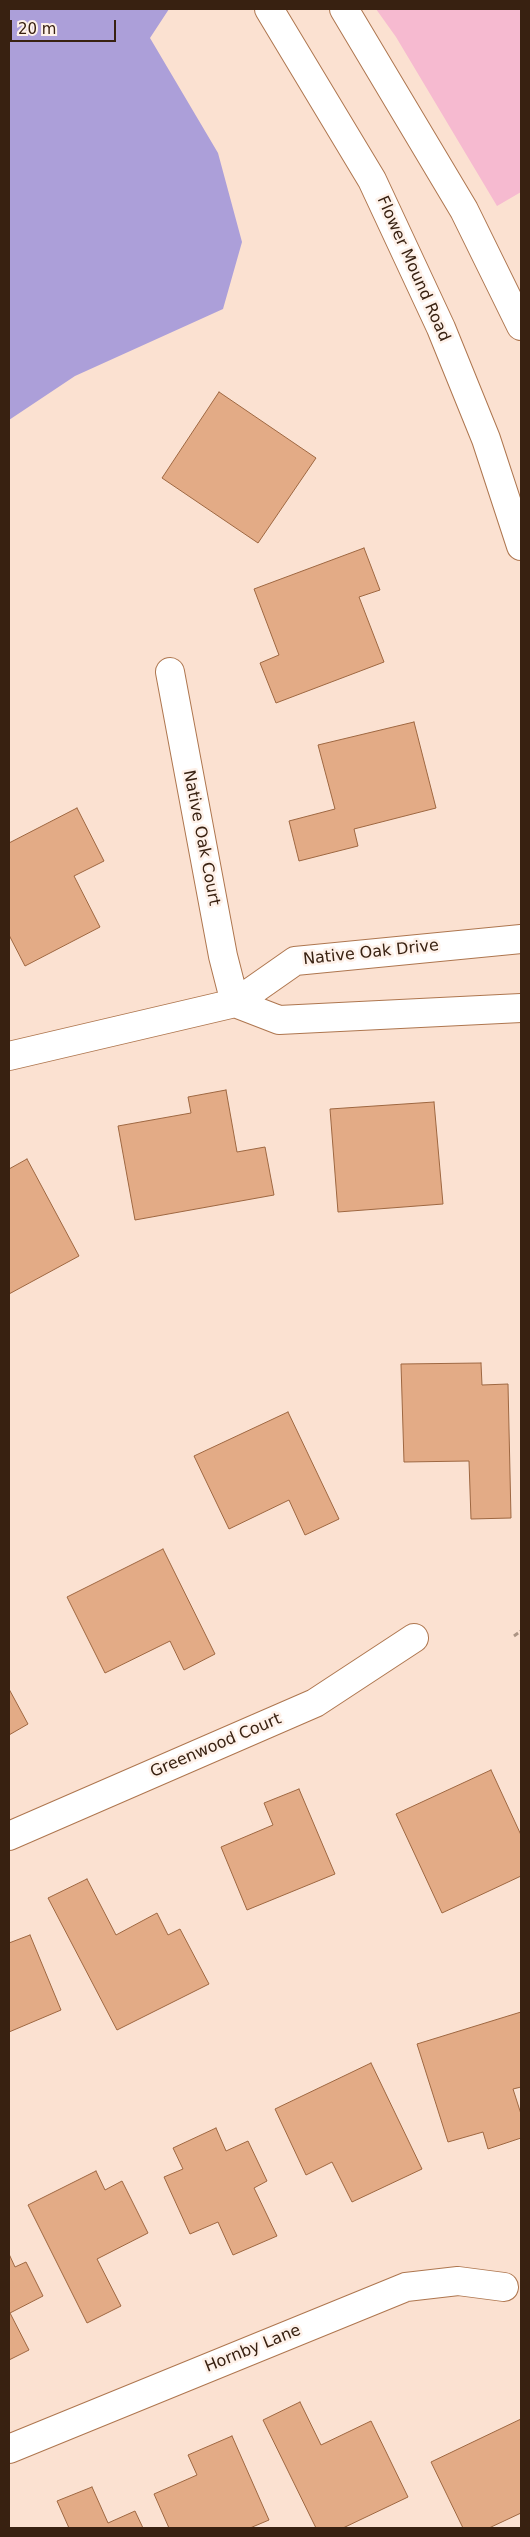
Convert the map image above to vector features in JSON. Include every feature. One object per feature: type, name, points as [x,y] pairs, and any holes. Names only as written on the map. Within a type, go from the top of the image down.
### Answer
[{"type":"street","name":"Flower Mound Road","points":[[269,9],[372,180],[441,328],[486,439],[521,546]]},
{"type":"street","points":[[344,9],[464,210],[521,326]]},
{"type":"street","name":"Native Oak Court","points":[[170,672],[223,956],[235,1003]]},
{"type":"street","name":"Native Oak Drive","points":[[9,1056],[235,1003],[295,960],[521,939]]},
{"type":"street","points":[[235,1003],[279,1020],[521,1008]]},
{"type":"street","name":"Greenwood Court","points":[[9,1836],[315,1703],[414,1638]]},
{"type":"street","name":"Hornby Lane","points":[[9,2449],[406,2287],[458,2281],[504,2287]]},
{"type":"path","points":[[514,1636],[521,1631]]},
{"type":"shaded area","points":[[9,9],[169,9],[150,38],[218,153],[242,242],[223,309],[75,376],[9,420]]},
{"type":"shaded area","points":[[376,9],[521,9],[521,192],[497,206],[396,37]]},
{"type":"building","points":[[219,392],[316,458],[258,543],[162,478]]},
{"type":"building","points":[[364,548],[380,590],[359,597],[384,662],[276,703],[260,663],[279,655],[254,589]]},
{"type":"building","points":[[414,722],[436,808],[354,829],[358,846],[299,861],[289,821],[335,809],[318,745]]},
{"type":"building","points":[[77,808],[104,861],[74,876],[100,927],[25,966],[9,935],[9,843]]},
{"type":"building","points":[[226,1090],[237,1152],[265,1147],[274,1195],[135,1220],[118,1126],[191,1113],[188,1097]]},
{"type":"building","points":[[434,1102],[443,1204],[338,1212],[330,1109]]},
{"type":"building","points":[[27,1159],[79,1256],[9,1294],[9,1169]]},
{"type":"building","points":[[481,1363],[482,1385],[508,1384],[511,1518],[471,1519],[469,1461],[404,1462],[401,1364]]},
{"type":"building","points":[[288,1412],[339,1519],[305,1535],[289,1500],[229,1529],[194,1456]]},
{"type":"building","points":[[163,1549],[215,1654],[184,1670],[170,1641],[105,1673],[67,1597]]},
{"type":"building","points":[[9,1689],[28,1724],[9,1735]]},
{"type":"building","points":[[491,1770],[521,1835],[521,1876],[442,1913],[396,1814]]},
{"type":"building","points":[[299,1789],[335,1874],[247,1910],[221,1847],[273,1825],[264,1803]]},
{"type":"building","points":[[87,1879],[116,1935],[157,1913],[168,1935],[180,1929],[209,1984],[117,2030],[48,1898]]},
{"type":"building","points":[[30,1935],[61,2010],[9,2032],[9,1943]]},
{"type":"building","points":[[521,2012],[521,2087],[513,2089],[521,2114],[521,2138],[488,2149],[483,2132],[448,2142],[417,2044]]},
{"type":"building","points":[[371,2063],[422,2169],[352,2202],[332,2162],[306,2175],[275,2109]]},
{"type":"building","points":[[216,2128],[226,2151],[248,2141],[267,2181],[254,2188],[277,2236],[233,2255],[218,2222],[190,2234],[164,2177],[183,2169],[173,2148]]},
{"type":"building","points":[[96,2171],[105,2190],[122,2181],[148,2233],[97,2259],[121,2306],[87,2323],[28,2205]]},
{"type":"building","points":[[9,2254],[15,2267],[26,2262],[43,2296],[10,2313],[29,2350],[9,2360]]},
{"type":"building","points":[[300,2402],[321,2445],[371,2421],[408,2497],[343,2528],[316,2528],[263,2420]]},
{"type":"building","points":[[521,2419],[521,2513],[489,2528],[463,2528],[431,2462]]},
{"type":"building","points":[[232,2436],[269,2520],[250,2528],[169,2528],[154,2494],[197,2475],[188,2455]]},
{"type":"building","points":[[92,2487],[108,2523],[135,2511],[143,2528],[69,2528],[57,2501]]}]
